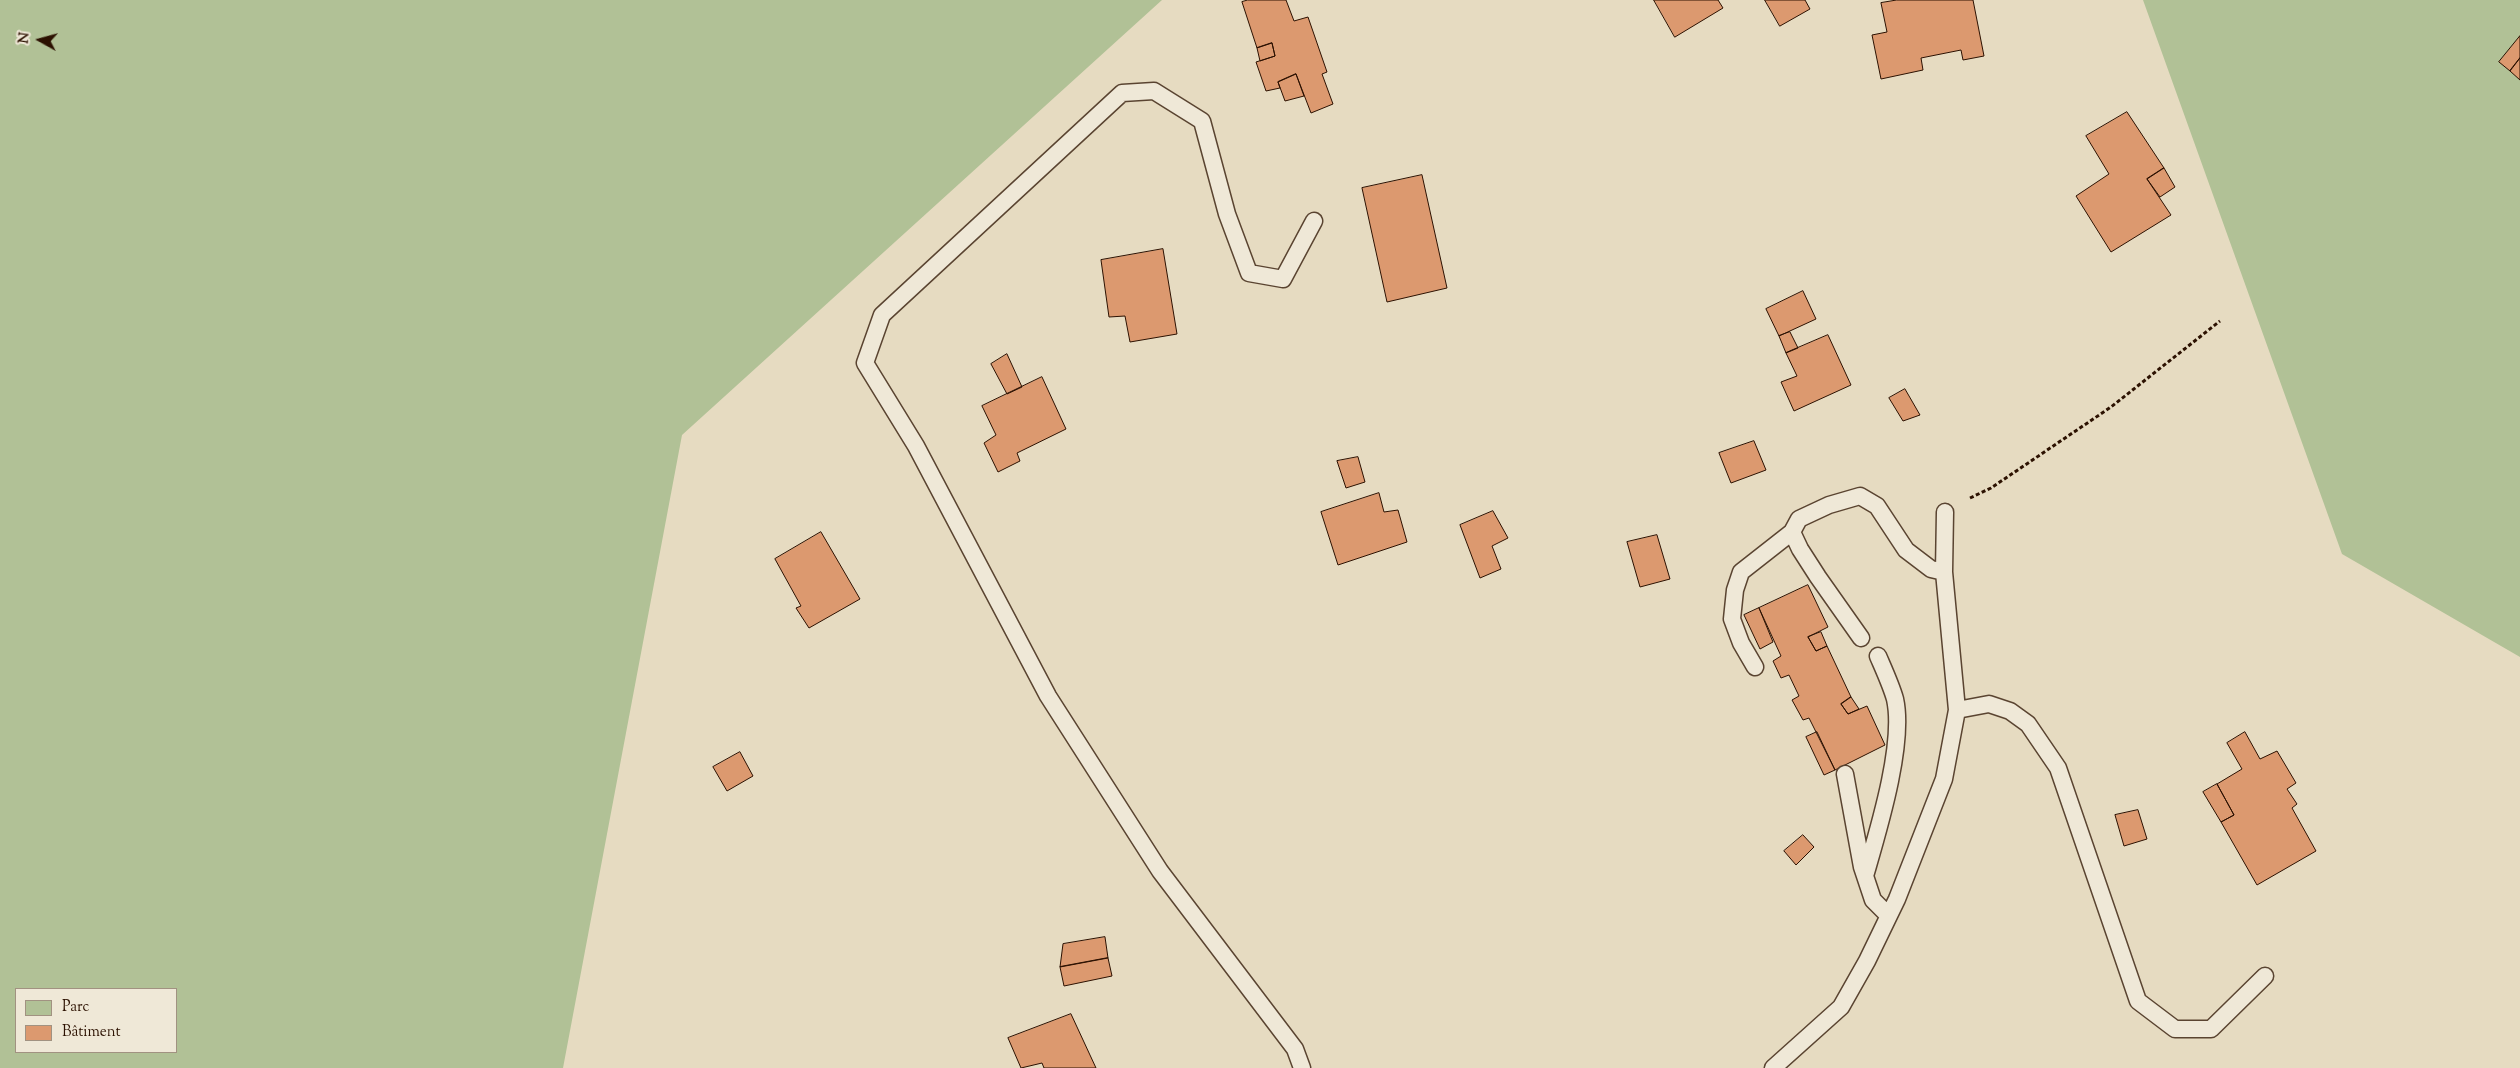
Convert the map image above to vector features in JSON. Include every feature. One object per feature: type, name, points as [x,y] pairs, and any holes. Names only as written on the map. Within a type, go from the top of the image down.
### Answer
[{"type":"lane","points":[[1302,1068],[1295,1049],[1160,871],[1048,696],[916,446],[865,363],[882,315],[1122,93],[1154,91],[1202,121],[1227,214],[1249,273],[1283,279],[1314,221]]},
{"type":"lane","points":[[1755,667],[1741,644],[1732,619],[1735,590],[1741,572],[1792,532],[1799,519],[1829,505],[1860,496],[1877,506],[1906,550],[1931,569],[1944,572]]},
{"type":"lane","points":[[1773,1068],[1841,1007],[1867,961],[1888,915],[1944,779],[1957,710],[1944,572],[1945,512]]},
{"type":"lane","points":[[1792,532],[1800,549],[1818,577],[1861,638]]},
{"type":"lane","points":[[1865,876],[1877,833],[1898,740],[1895,700],[1878,656]]},
{"type":"lane","points":[[1957,710],[1988,704],[2010,711],[2028,724],[2058,768],[2138,1001],[2175,1029],[2211,1029],[2265,976]]},
{"type":"lane","points":[[1844,774],[1865,876],[1873,900],[1888,915]]},
{"type":"path","points":[[1945,512],[1991,488],[2111,407],[2220,321]]},
{"type":"green space","points":[[0,0],[1162,0],[682,435],[563,1068],[0,1068]]},
{"type":"green space","points":[[2143,0],[2520,0],[2520,657],[2342,554]]},
{"type":"building","points":[[1248,0],[1286,0],[1294,21],[1308,17],[1327,72],[1322,74],[1333,104],[1311,113],[1296,74],[1278,82],[1280,88],[1266,91],[1256,62],[1275,56],[1272,43],[1257,48],[1242,2]]},
{"type":"building","points":[[1654,0],[1718,0],[1723,8],[1675,37]]},
{"type":"building","points":[[1765,0],[1805,0],[1810,9],[1780,26]]},
{"type":"building","points":[[1897,0],[1973,0],[1984,56],[1963,60],[1961,50],[1921,58],[1923,70],[1881,79],[1872,35],[1887,32],[1881,3]]},
{"type":"building","points":[[2520,36],[2520,58],[2510,71],[2499,62]]},
{"type":"building","points":[[1272,43],[1275,56],[1260,61],[1257,48]]},
{"type":"building","points":[[2520,58],[2520,80],[2510,71]]},
{"type":"building","points":[[1296,74],[1304,96],[1285,101],[1278,82]]},
{"type":"building","points":[[2127,112],[2164,168],[2147,179],[2171,215],[2111,252],[2076,196],[2109,174],[2086,136]]},
{"type":"building","points":[[2164,168],[2175,187],[2160,197],[2147,179]]},
{"type":"building","points":[[1422,175],[1447,288],[1387,302],[1362,188]]},
{"type":"building","points":[[1163,249],[1177,334],[1130,342],[1125,316],[1109,317],[1101,260]]},
{"type":"building","points":[[1803,291],[1816,319],[1779,336],[1766,309]]},
{"type":"building","points":[[1790,332],[1798,348],[1786,353],[1779,336]]},
{"type":"building","points":[[1828,335],[1851,385],[1794,411],[1781,382],[1797,376],[1786,353]]},
{"type":"building","points":[[1007,354],[1022,387],[1007,394],[991,364]]},
{"type":"building","points":[[1042,377],[1066,429],[1017,453],[1020,461],[998,472],[984,443],[996,435],[982,406]]},
{"type":"building","points":[[1905,389],[1920,415],[1903,421],[1889,398]]},
{"type":"building","points":[[1754,441],[1766,470],[1731,483],[1719,453]]},
{"type":"building","points":[[1358,457],[1365,482],[1346,488],[1337,461]]},
{"type":"building","points":[[1379,493],[1384,512],[1398,510],[1407,542],[1338,565],[1321,512]]},
{"type":"building","points":[[1493,511],[1508,538],[1492,546],[1501,569],[1480,578],[1460,525]]},
{"type":"building","points":[[821,532],[860,599],[809,628],[796,608],[801,606],[775,559]]},
{"type":"building","points":[[1657,535],[1670,579],[1640,587],[1627,542]]},
{"type":"building","points":[[1808,585],[1828,627],[1808,637],[1816,651],[1827,646],[1851,697],[1841,704],[1848,714],[1867,706],[1885,745],[1835,770],[1809,718],[1803,720],[1792,700],[1799,696],[1789,675],[1781,678],[1773,661],[1781,656],[1759,608]]},
{"type":"building","points":[[1759,608],[1773,642],[1760,649],[1744,615]]},
{"type":"building","points":[[1821,632],[1827,646],[1816,651],[1808,637]]},
{"type":"building","points":[[1851,697],[1859,709],[1848,714],[1841,704]]},
{"type":"building","points":[[1817,732],[1835,770],[1824,775],[1806,737]]},
{"type":"building","points":[[2245,732],[2260,759],[2277,751],[2296,783],[2287,789],[2297,804],[2292,808],[2316,851],[2257,885],[2221,822],[2234,815],[2217,784],[2242,769],[2227,743]]},
{"type":"building","points":[[740,752],[753,776],[727,791],[713,767]]},
{"type":"building","points":[[2217,784],[2234,815],[2221,822],[2203,792]]},
{"type":"building","points":[[2138,810],[2147,839],[2124,846],[2115,815]]},
{"type":"building","points":[[1803,835],[1814,847],[1796,865],[1784,851]]},
{"type":"building","points":[[1105,937],[1108,958],[1060,967],[1063,944]]},
{"type":"building","points":[[1108,958],[1112,976],[1064,986],[1060,967]]},
{"type":"building","points":[[1071,1014],[1096,1068],[1044,1068],[1042,1063],[1021,1068],[1008,1038]]}]
